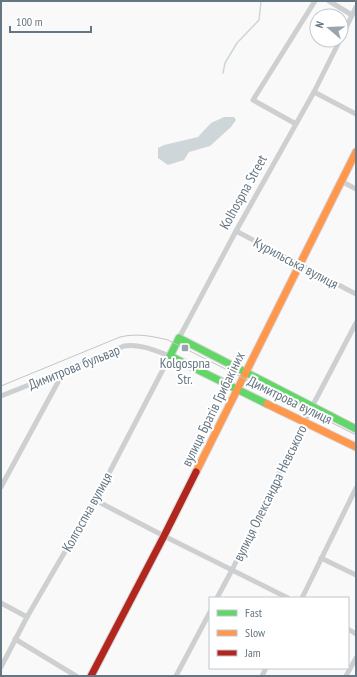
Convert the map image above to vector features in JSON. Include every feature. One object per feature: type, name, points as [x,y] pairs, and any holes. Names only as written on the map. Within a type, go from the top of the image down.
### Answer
[{"type":"street","points":[[296,124],[253,100],[315,1]]},
{"type":"street","points":[[329,1],[352,15]]},
{"type":"street","name":"Kolhospna Street","points":[[349,21],[356,7]]},
{"type":"street","name":"Kolhospna Street","points":[[170,356],[236,231],[314,92],[336,48]]},
{"type":"street","points":[[314,92],[356,114]]},
{"type":"street","name":"вулиця Братів Грибакіних","points":[[91,676],[164,536],[356,152]]},
{"type":"street","points":[[341,181],[356,189]]},
{"type":"street","name":"Курильська вулиця","points":[[236,231],[356,294]]},
{"type":"street","name":"вулиця Олександра Невського","points":[[218,597],[304,422],[356,323]]},
{"type":"street","name":"Димитрова вулиця","points":[[179,338],[356,429]]},
{"type":"street","name":"Димитрова бульвар","points":[[1,396],[124,346],[133,345],[143,347],[170,356]]},
{"type":"street","name":"Димитрова вулиця","points":[[170,356],[356,447]]},
{"type":"street","name":"Колгоспна вулиця","points":[[1,667],[27,617],[96,500],[170,356]]},
{"type":"street","points":[[1,487],[64,371]]},
{"type":"street","points":[[302,597],[356,488]]},
{"type":"street","points":[[96,500],[286,597]]},
{"type":"street","points":[[321,558],[356,575]]},
{"type":"street","points":[[1,603],[27,617]]},
{"type":"street","points":[[176,676],[209,614]]},
{"type":"street","points":[[15,639],[76,676]]},
{"type":"street","points":[[346,676],[356,658]]},
{"type":"shaded area","points":[[224,117],[234,117],[236,120],[231,127],[210,146],[189,152],[184,160],[168,165],[158,158],[158,148],[164,145],[198,137],[211,123]]},
{"type":"waterway","points":[[223,73],[225,63],[237,43],[259,20],[261,1]]},
{"type":"tram line","points":[[1,386],[120,337],[132,335],[150,336],[168,340],[356,435]]},
{"type":"traffic: fast","points":[[267,404],[170,356],[179,338],[356,429]]},
{"type":"traffic: slow","points":[[196,472],[356,152]]},
{"type":"traffic: slow","points":[[267,404],[356,447]]},
{"type":"traffic: jam","points":[[91,676],[196,472]]},
{"type":"place","name":"Kolgospna Str.","points":[[185,348]]}]
